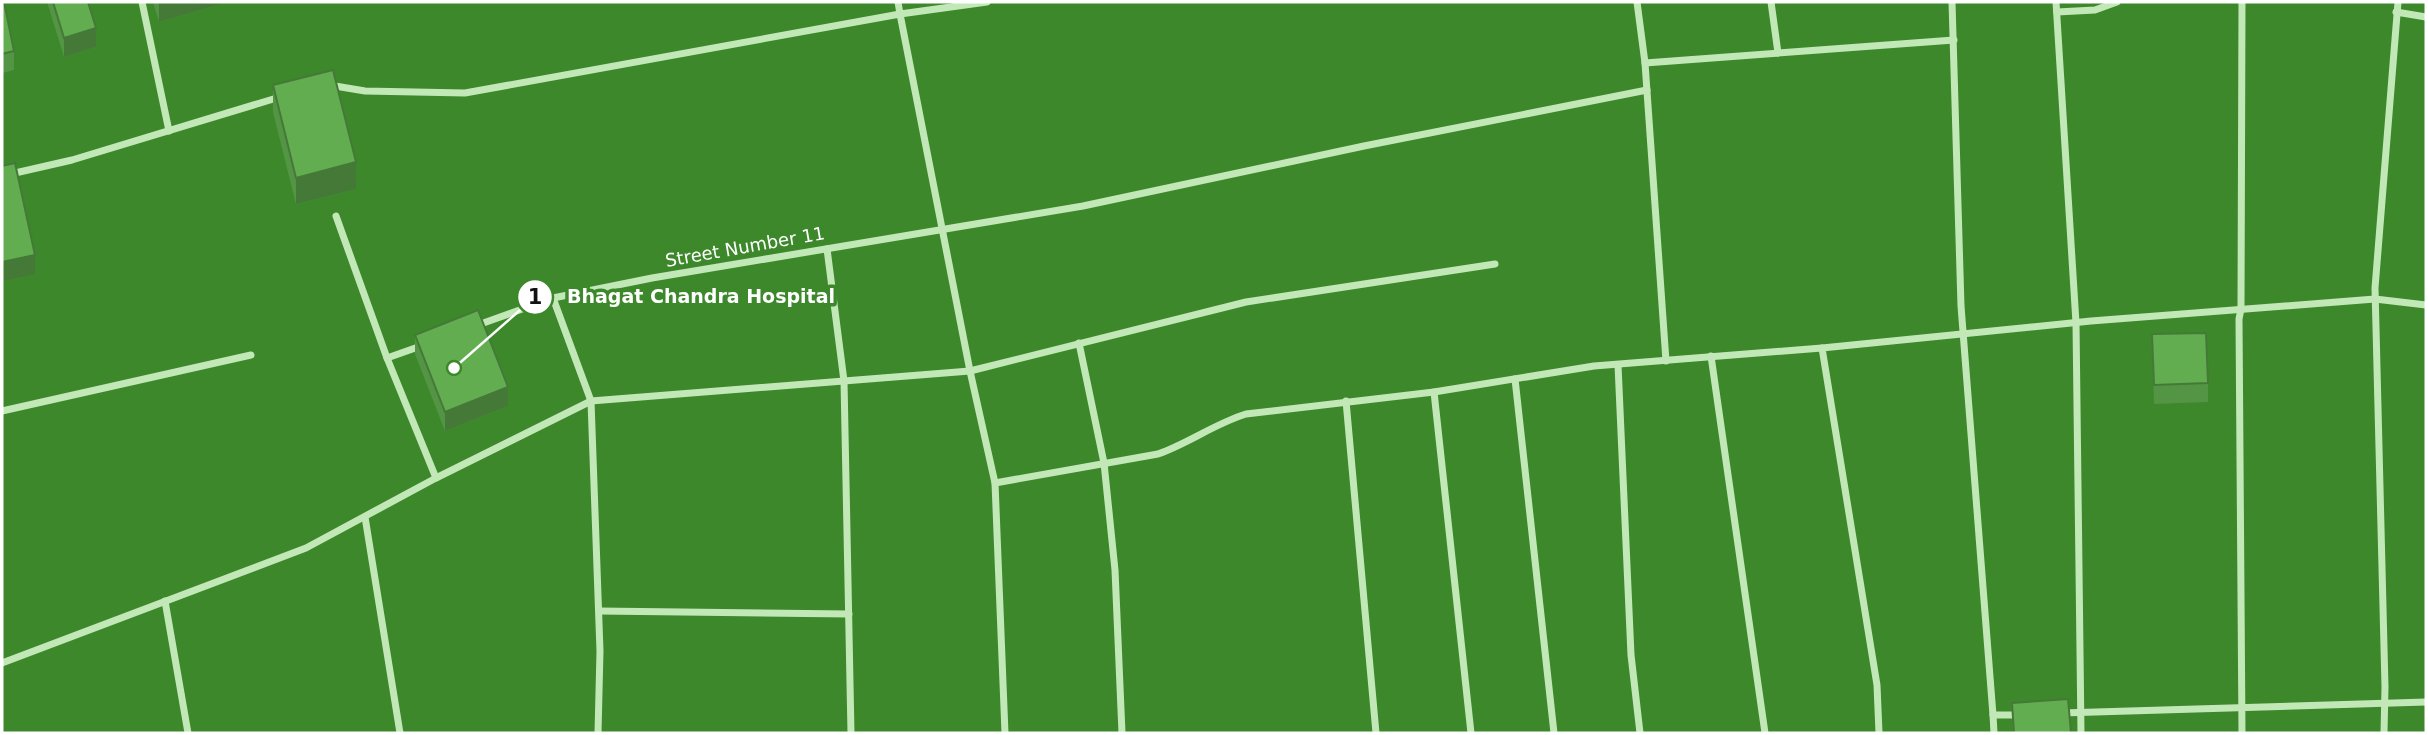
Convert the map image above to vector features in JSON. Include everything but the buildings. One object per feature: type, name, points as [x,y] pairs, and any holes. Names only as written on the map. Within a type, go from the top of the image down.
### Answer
[{"type":"street","points":[[142,2],[169,131]]},
{"type":"street","points":[[898,2],[970,371],[995,483],[1005,733]]},
{"type":"street","points":[[323,85],[365,90],[464,93],[900,14],[987,2]]},
{"type":"street","points":[[1637,2],[1645,62],[1666,361]]},
{"type":"street","points":[[1771,2],[1778,53]]},
{"type":"street","points":[[1952,2],[1964,334],[1994,733]]},
{"type":"street","points":[[2056,2],[2076,323],[2081,733]]},
{"type":"street","points":[[2057,12],[2095,10],[2117,2]]},
{"type":"street","points":[[2242,2],[2239,319],[2242,733]]},
{"type":"street","points":[[2384,733],[2375,299],[2398,2]]},
{"type":"street","points":[[2396,12],[2426,17]]},
{"type":"street","points":[[1645,62],[1954,40]]},
{"type":"street","name":"Street Number 11","points":[[464,330],[554,298],[652,278],[1083,206],[1364,146],[1647,90]]},
{"type":"street","points":[[2,176],[72,160],[284,96]]},
{"type":"street","points":[[336,215],[387,358],[436,478]]},
{"type":"street","points":[[827,249],[844,381],[851,733]]},
{"type":"street","points":[[2,663],[306,548],[436,478],[592,401],[970,371],[1246,302],[1496,264]]},
{"type":"street","points":[[554,298],[592,401],[600,651],[598,733]]},
{"type":"street","points":[[995,483],[1158,454],[1182,446],[1223,421],[1246,414],[1434,392],[1594,366],[2375,299],[2426,305]]},
{"type":"street","points":[[387,358],[426,344]]},
{"type":"street","points":[[1079,344],[1104,463],[1115,570],[1122,733]]},
{"type":"street","points":[[1822,348],[1877,685],[1880,733]]},
{"type":"street","points":[[2,411],[251,355]]},
{"type":"street","points":[[1711,356],[1765,733]]},
{"type":"street","points":[[1618,365],[1631,655],[1640,733]]},
{"type":"street","points":[[1516,379],[1554,733]]},
{"type":"street","points":[[1434,392],[1471,733]]},
{"type":"street","points":[[1346,401],[1376,733]]},
{"type":"street","points":[[365,517],[400,733]]},
{"type":"street","points":[[166,601],[188,733]]},
{"type":"street","points":[[598,611],[849,614]]},
{"type":"street","points":[[2056,713],[2426,702]]},
{"type":"street","points":[[1993,715],[2031,714]]},
{"type":"place","name":"Bhagat Chandra Hospital","points":[[454,368]]}]
